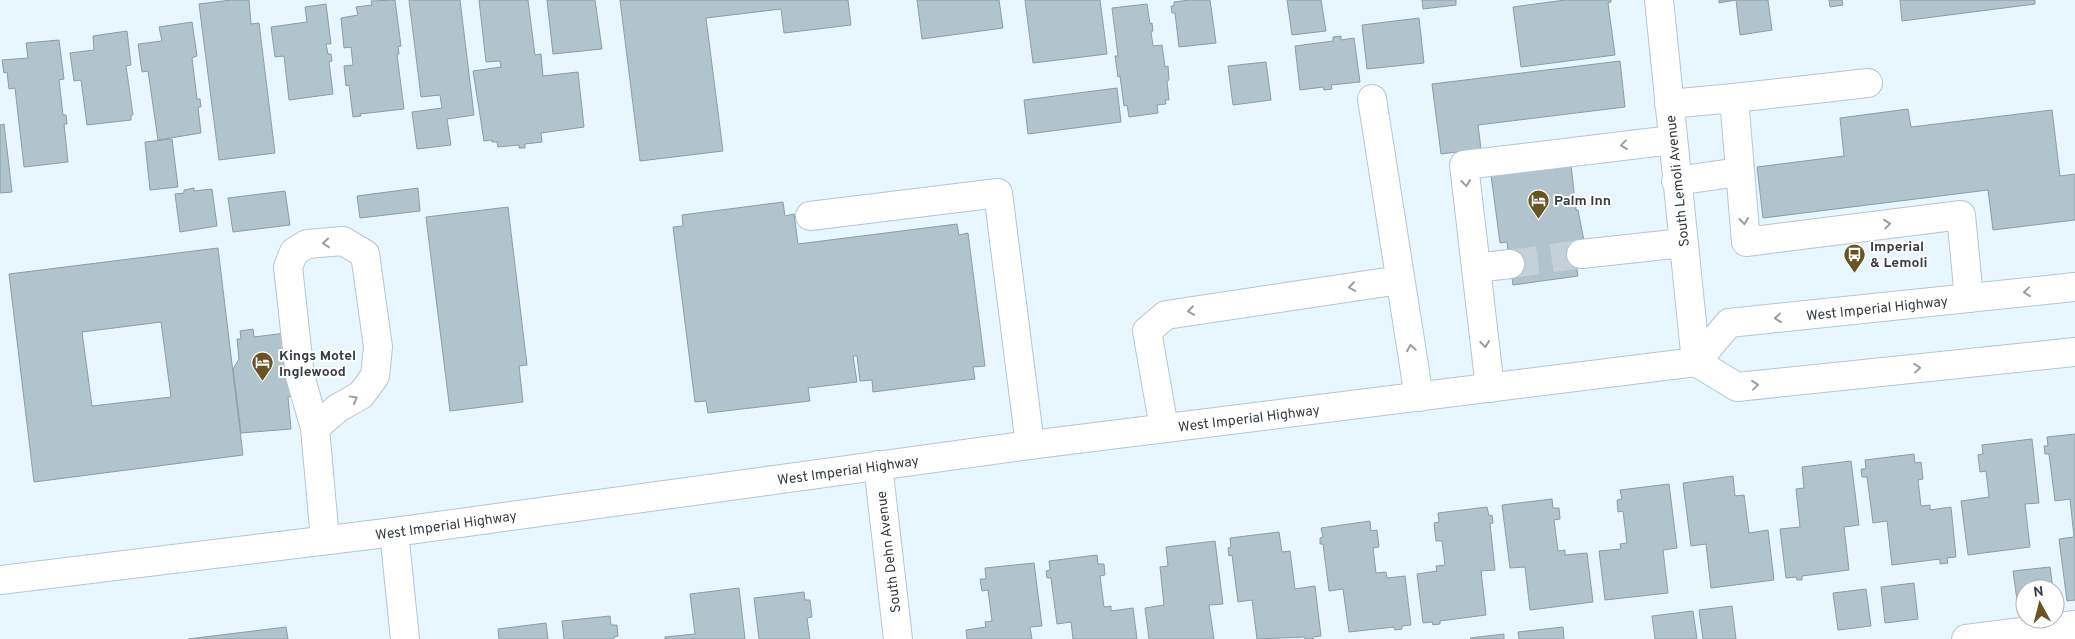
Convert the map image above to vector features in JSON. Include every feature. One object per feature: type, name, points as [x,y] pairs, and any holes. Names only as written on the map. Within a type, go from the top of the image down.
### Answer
[{"type":"main road","name":"South Lemoli Avenue","points":[[1658,0],[1696,362]]},
{"type":"main road","points":[[1669,104],[1868,83]]},
{"type":"main road","points":[[1734,98],[1746,242],[1961,215],[1969,298]]},
{"type":"main road","points":[[1372,99],[1419,396]]},
{"type":"main road","points":[[1490,388],[1464,164],[1672,140]]},
{"type":"main road","points":[[1676,181],[1739,172]]},
{"type":"main road","points":[[810,216],[998,193],[1030,446]]},
{"type":"main road","points":[[314,428],[338,408],[361,395],[376,376],[378,347],[364,254],[343,241],[307,244],[294,252],[288,267],[300,376],[314,428],[325,540]]},
{"type":"main road","points":[[1581,254],[1683,243]]},
{"type":"main road","points":[[1476,268],[1510,264]]},
{"type":"main road","points":[[1164,428],[1147,331],[1166,315],[1400,280]]},
{"type":"main road","name":"West Imperial Highway","points":[[0,580],[394,532],[878,465],[1696,362],[1729,323],[2075,287]]},
{"type":"main road","points":[[1696,362],[1737,387],[2075,352]]},
{"type":"main road","name":"South Dehn Avenue","points":[[878,465],[898,639]]},
{"type":"main road","points":[[394,532],[405,639]]},
{"type":"main road","points":[[1966,639],[2075,626]]},
{"type":"building","points":[[249,0],[251,24],[259,23],[275,153],[219,160],[199,4]]},
{"type":"building","points":[[395,0],[401,46],[398,47],[399,54],[397,55],[404,109],[360,114],[361,116],[353,117],[349,85],[346,86],[344,66],[353,65],[351,47],[344,48],[341,18],[358,15],[356,7],[372,5],[371,1]]},
{"type":"building","points":[[409,0],[460,0],[474,115],[447,119],[451,145],[417,149],[412,112],[442,108],[440,95],[421,97]]},
{"type":"building","points":[[479,0],[528,0],[535,55],[541,54],[543,76],[578,72],[584,127],[541,133],[542,142],[525,144],[525,148],[519,148],[519,145],[498,147],[497,142],[492,142],[492,140],[484,141],[473,71],[501,67],[500,61],[486,62]]},
{"type":"building","points":[[547,0],[595,0],[602,49],[553,54]]},
{"type":"building","points":[[620,0],[848,0],[851,25],[784,33],[781,9],[706,18],[723,151],[640,161]]},
{"type":"building","points":[[917,0],[999,0],[1003,28],[922,39]]},
{"type":"building","points":[[1025,0],[1100,0],[1107,54],[1033,63]]},
{"type":"building","points":[[1210,0],[1216,43],[1179,47],[1175,13],[1172,13],[1171,6],[1174,6],[1174,2]]},
{"type":"building","points":[[1287,0],[1321,0],[1326,31],[1292,35]]},
{"type":"building","points":[[1422,0],[1456,0],[1456,5],[1423,9]]},
{"type":"building","points":[[1565,0],[1611,0],[1608,3],[1615,55],[1521,67],[1513,7]]},
{"type":"building","points":[[1719,0],[1736,0],[1719,3]]},
{"type":"building","points":[[1736,0],[1768,0],[1772,30],[1740,35]]},
{"type":"building","points":[[1829,0],[1842,0],[1843,5],[1830,7]]},
{"type":"building","points":[[1900,0],[2035,0],[2035,4],[1902,21]]},
{"type":"building","points":[[326,4],[331,44],[326,44],[332,61],[329,62],[333,94],[289,100],[284,56],[275,57],[271,27],[307,22],[305,7]]},
{"type":"building","points":[[1147,4],[1150,24],[1152,23],[1153,46],[1162,45],[1165,67],[1168,66],[1169,100],[1165,100],[1166,104],[1157,105],[1158,113],[1129,117],[1127,105],[1124,106],[1120,76],[1118,77],[1115,56],[1118,56],[1112,8]]},
{"type":"building","points":[[1419,18],[1424,63],[1367,69],[1362,25]]},
{"type":"building","points":[[192,22],[197,56],[192,58],[197,99],[200,99],[201,107],[198,107],[201,133],[158,140],[148,71],[142,72],[138,44],[162,41],[159,27]]},
{"type":"building","points":[[127,31],[131,65],[126,66],[133,115],[131,115],[131,120],[87,125],[81,80],[74,81],[70,53],[94,50],[93,36]]},
{"type":"building","points":[[1341,36],[1341,40],[1354,38],[1360,82],[1331,85],[1332,89],[1324,90],[1323,87],[1300,90],[1295,46],[1333,41],[1333,37]]},
{"type":"building","points":[[59,40],[64,79],[59,80],[63,115],[66,115],[67,124],[64,124],[68,162],[24,167],[15,88],[9,89],[7,72],[4,73],[2,60],[28,58],[26,43]]},
{"type":"building","points":[[1620,61],[1625,107],[1478,125],[1481,149],[1441,154],[1432,84]]},
{"type":"building","points":[[1266,62],[1271,100],[1233,105],[1228,66]]},
{"type":"building","points":[[1117,88],[1121,122],[1028,134],[1024,100]]},
{"type":"building","points":[[1908,109],[1911,127],[2052,110],[2060,176],[2075,174],[2075,220],[1993,230],[1988,190],[1763,218],[1757,167],[1844,156],[1840,118]]},
{"type":"building","points":[[4,124],[12,192],[0,193],[0,125]]},
{"type":"building","points":[[172,139],[178,187],[150,190],[145,142]]},
{"type":"building","name":"Palm Inn","points":[[1571,165],[1576,210],[1578,210],[1585,246],[1576,264],[1578,276],[1513,285],[1507,242],[1500,243],[1491,175]]},
{"type":"building","points":[[194,188],[194,191],[212,189],[217,226],[180,232],[175,194],[184,193],[184,190]]},
{"type":"building","points":[[418,188],[420,211],[360,218],[357,196]]},
{"type":"building","points":[[285,191],[290,225],[233,232],[228,198]]},
{"type":"building","points":[[783,202],[785,216],[794,214],[798,244],[957,224],[959,235],[968,233],[985,366],[973,367],[975,379],[873,392],[872,380],[860,381],[857,356],[853,356],[857,382],[808,388],[810,401],[708,413],[706,401],[695,402],[673,227],[683,226],[682,215]]},
{"type":"building","points":[[508,207],[527,365],[519,366],[523,402],[450,411],[426,217]]},
{"type":"building","points":[[218,248],[243,455],[34,482],[9,274]],"holes":[[[161,322],[171,397],[92,406],[82,332]]]},
{"type":"building","name":"Kings Motel Inglewood","points":[[253,329],[254,337],[286,333],[294,396],[288,397],[291,429],[241,433],[233,369],[239,359],[237,339],[241,339],[240,331]]},
{"type":"building","points":[[2075,434],[2075,600],[2067,601],[2059,539],[2074,537],[2070,499],[2055,501],[2049,454],[2045,454],[2044,446],[2048,446],[2047,437]]},
{"type":"building","points":[[2032,439],[2039,503],[2025,504],[2030,547],[1968,555],[1961,501],[1989,497],[1986,471],[1980,472],[1978,455],[1983,454],[1982,445]]},
{"type":"building","points":[[1914,454],[1915,463],[1921,462],[1923,479],[1918,480],[1921,506],[1930,505],[1930,510],[1951,507],[1956,557],[1947,558],[1948,563],[1940,564],[1940,559],[1892,565],[1887,521],[1873,523],[1867,477],[1862,477],[1861,469],[1866,469],[1865,460]]},
{"type":"building","points":[[1851,461],[1859,525],[1844,527],[1849,570],[1802,576],[1802,580],[1797,580],[1796,577],[1786,578],[1780,529],[1800,527],[1796,489],[1804,488],[1802,467]]},
{"type":"building","points":[[1733,476],[1735,496],[1744,495],[1749,533],[1768,530],[1774,580],[1711,588],[1706,544],[1691,546],[1683,483]]},
{"type":"building","points":[[1669,484],[1677,548],[1663,550],[1668,593],[1605,600],[1599,551],[1621,549],[1620,544],[1627,543],[1623,511],[1618,512],[1617,500],[1622,499],[1620,490]]},
{"type":"building","points":[[1552,499],[1553,508],[1559,508],[1560,519],[1554,520],[1558,551],[1565,550],[1565,555],[1587,553],[1593,602],[1530,610],[1525,567],[1510,568],[1502,505]]},
{"type":"building","points":[[1487,507],[1489,516],[1492,515],[1493,523],[1490,524],[1495,570],[1481,571],[1486,615],[1440,621],[1440,624],[1433,625],[1432,622],[1423,623],[1417,574],[1437,571],[1436,566],[1445,565],[1442,541],[1436,541],[1434,523],[1439,522],[1438,513]]},
{"type":"building","points":[[1370,521],[1371,531],[1377,530],[1379,547],[1373,548],[1376,573],[1386,572],[1387,578],[1405,576],[1411,625],[1402,626],[1402,629],[1395,630],[1394,627],[1349,632],[1343,589],[1329,591],[1323,544],[1320,544],[1320,538],[1323,537],[1321,528]]},
{"type":"building","points":[[1279,532],[1282,552],[1290,551],[1295,589],[1315,586],[1321,636],[1313,637],[1313,639],[1305,639],[1304,637],[1257,639],[1252,600],[1238,602],[1232,555],[1229,556],[1228,548],[1231,547],[1230,538]]},
{"type":"building","points":[[1215,541],[1223,604],[1209,605],[1214,639],[1149,639],[1145,608],[1164,605],[1160,567],[1168,566],[1166,547]]},
{"type":"building","points":[[1097,555],[1098,564],[1104,564],[1105,575],[1100,576],[1104,607],[1111,606],[1111,611],[1133,608],[1137,639],[1073,639],[1071,622],[1057,624],[1051,578],[1047,578],[1046,571],[1050,570],[1049,561]]},
{"type":"building","points":[[1034,563],[1042,626],[1030,627],[1032,639],[967,639],[966,630],[986,627],[985,622],[992,621],[988,590],[982,591],[980,579],[986,579],[985,568]]},
{"type":"building","points":[[2050,567],[2052,579],[2015,579],[2015,585],[2013,571]]},
{"type":"building","points":[[1914,583],[1918,619],[1885,623],[1881,587]]},
{"type":"building","points":[[739,588],[745,639],[665,639],[665,637],[695,634],[690,594]]},
{"type":"building","points":[[1866,589],[1871,626],[1838,630],[1833,593]]},
{"type":"building","points":[[804,592],[805,600],[810,600],[812,617],[807,618],[810,639],[759,639],[754,598]]},
{"type":"building","points":[[1732,606],[1736,639],[1703,639],[1699,610]]},
{"type":"building","points":[[1693,611],[1697,639],[1655,639],[1652,616]]},
{"type":"building","points":[[610,616],[611,625],[617,625],[618,636],[614,637],[614,639],[564,639],[562,621]]},
{"type":"building","points":[[546,623],[548,639],[499,639],[498,629]]},
{"type":"building","points":[[286,627],[288,639],[188,639]]},
{"type":"building","points":[[1563,627],[1564,639],[1519,639],[1518,632]]},
{"type":"building","points":[[1504,634],[1504,639],[1470,638]]},
{"type":"tunnel","points":[[1510,264],[1581,254]]},
{"type":"place","name":"Palm Inn","points":[[1538,219]]},
{"type":"place","name":"Imperial & Lemoli","points":[[1854,273]]},
{"type":"place","name":"Kings Motel Inglewood","points":[[263,382]]}]
